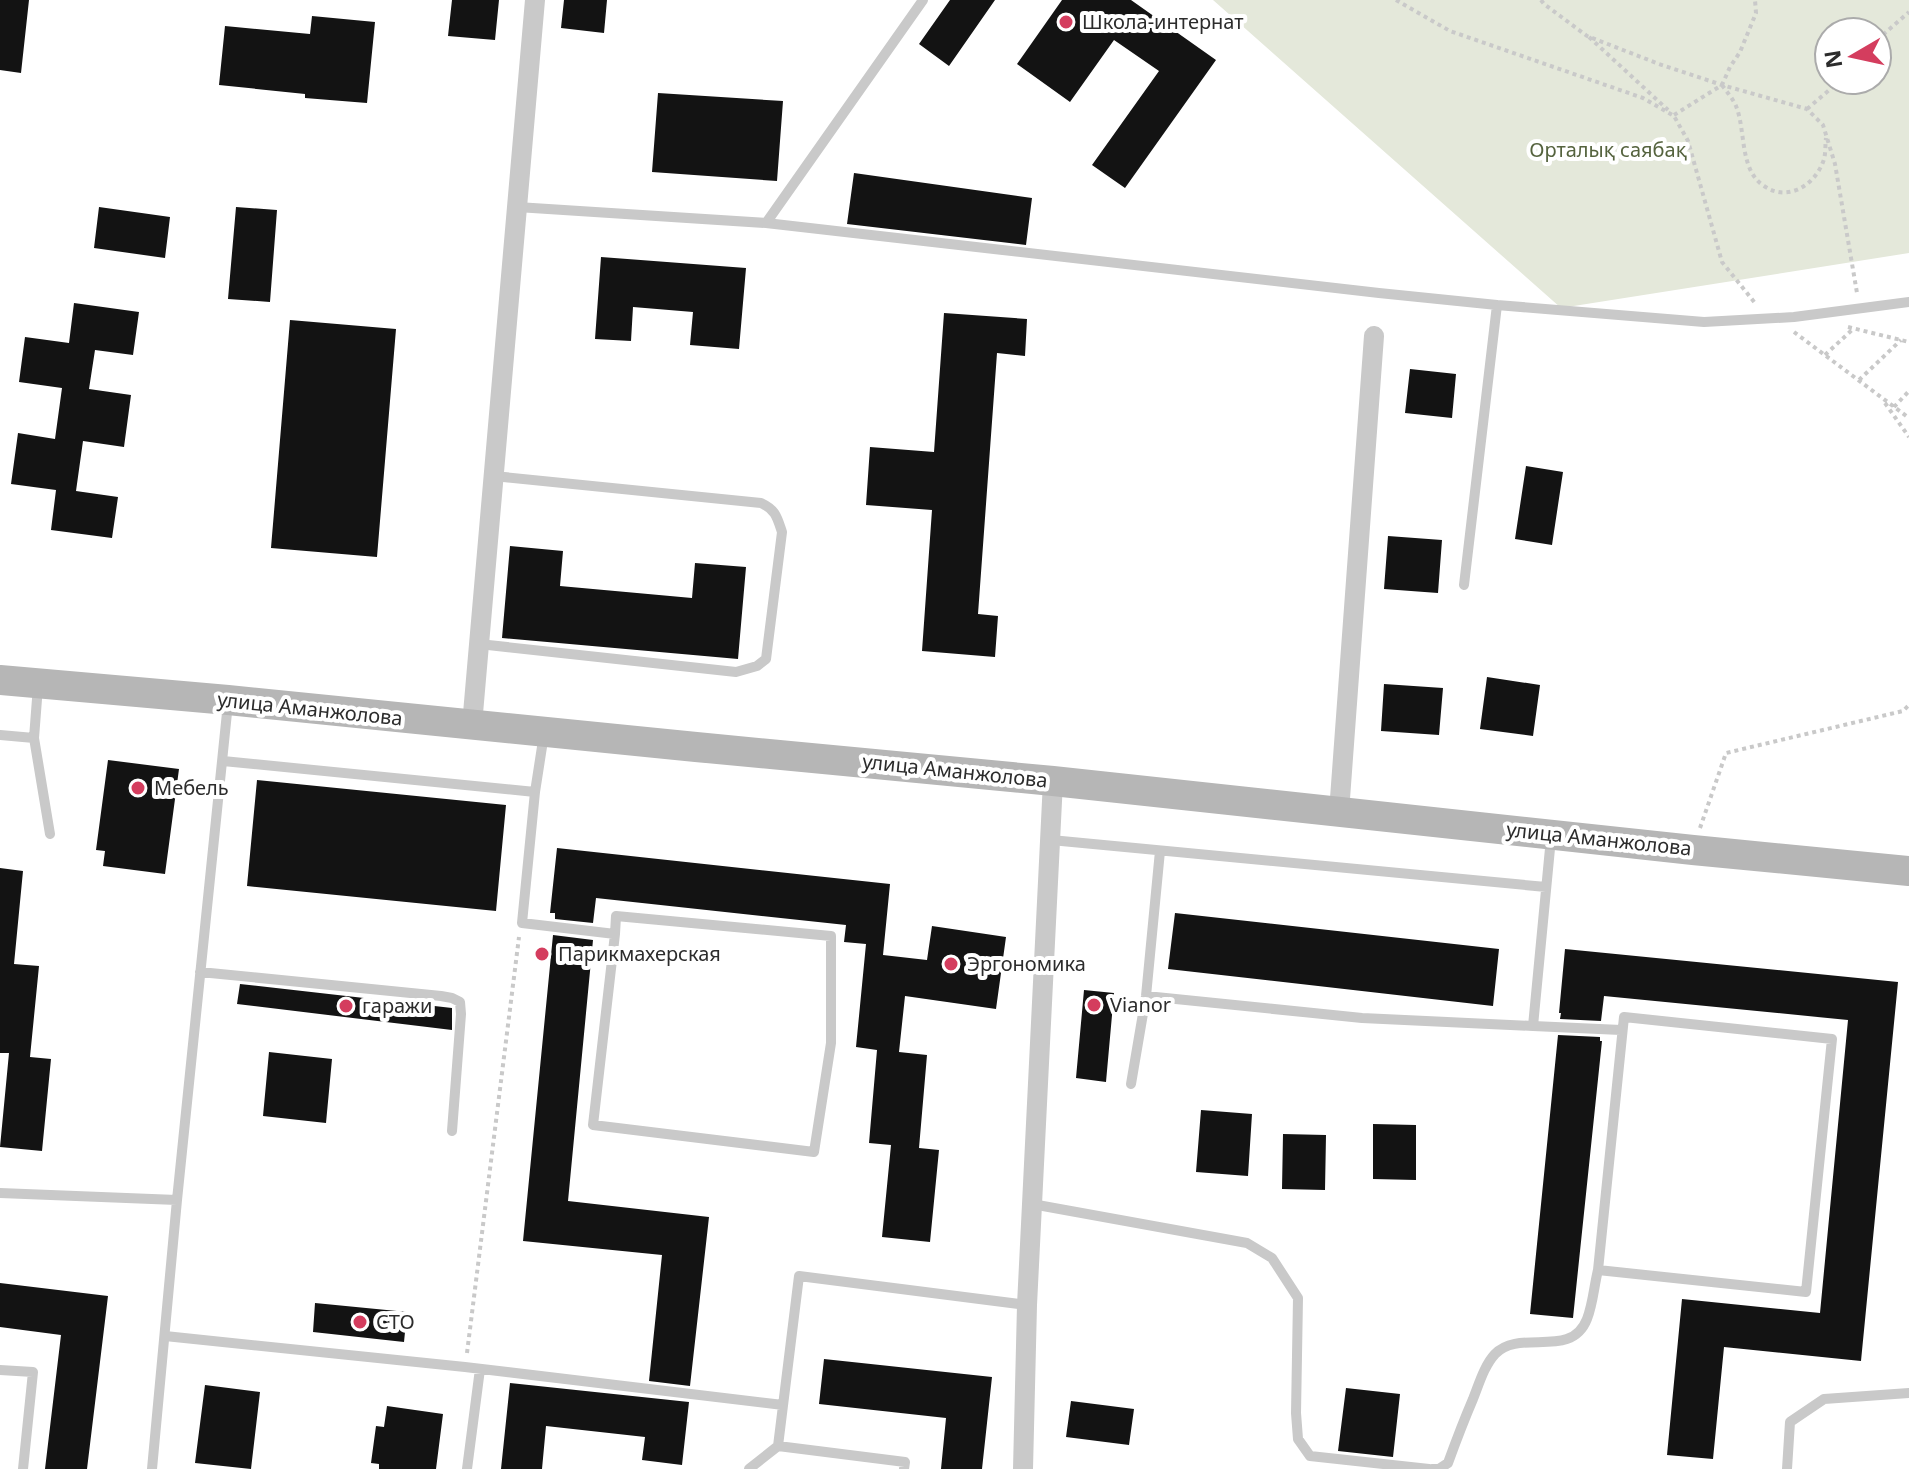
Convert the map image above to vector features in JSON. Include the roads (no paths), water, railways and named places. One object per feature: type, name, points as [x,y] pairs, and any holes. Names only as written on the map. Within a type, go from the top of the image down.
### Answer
[{"type":"main road","name":"улица Аманжолова","points":[[0,680],[1053,781],[1693,850],[1906,869]]},
{"type":"street","points":[[472,725],[535,0]]},
{"type":"street","points":[[1339,812],[1374,336]]},
{"type":"street","points":[[1023,1469],[1027,1305],[1053,781]]},
{"type":"lane","points":[[766,223],[923,0]]},
{"type":"lane","points":[[517,207],[766,223],[1379,293],[1704,322],[1794,317],[1909,302]]},
{"type":"lane","points":[[1464,585],[1497,305]]},
{"type":"lane","points":[[479,644],[736,672],[757,666],[766,659],[782,532],[772,508],[761,503],[494,476]]},
{"type":"lane","points":[[38,684],[34,738],[50,834]]},
{"type":"lane","points":[[152,1469],[228,700]]},
{"type":"lane","points":[[545,733],[535,792],[522,923],[615,934]]},
{"type":"lane","points":[[0,735],[34,738]]},
{"type":"lane","points":[[223,761],[535,792]]},
{"type":"lane","points":[[1533,1026],[1552,833]]},
{"type":"lane","points":[[1051,840],[1546,887]]},
{"type":"lane","points":[[1131,1084],[1146,996],[1160,851]]},
{"type":"lane","points":[[616,916],[831,936],[831,1043],[814,1152],[593,1125],[615,934],[616,916]]},
{"type":"lane","points":[[200,972],[441,996],[460,1002],[452,1131]]},
{"type":"lane","points":[[1146,996],[1362,1018],[1621,1030]]},
{"type":"lane","points":[[1032,1204],[1247,1243],[1272,1258],[1298,1298],[1296,1413],[1298,1439],[1310,1456],[1439,1469],[1448,1463],[1485,1368],[1496,1353],[1513,1343],[1569,1340],[1580,1331],[1587,1319],[1598,1270],[1624,1017],[1832,1039],[1806,1292],[1598,1270]]},
{"type":"lane","points":[[0,1193],[177,1200]]},
{"type":"lane","points":[[749,1469],[778,1446],[799,1276],[1027,1305]]},
{"type":"lane","points":[[165,1336],[465,1367],[783,1405]]},
{"type":"lane","points":[[467,1469],[480,1369]]},
{"type":"lane","points":[[0,1370],[33,1372],[23,1469]]},
{"type":"lane","points":[[1787,1469],[1790,1422],[1824,1399],[1909,1393]]},
{"type":"lane","points":[[778,1446],[905,1462],[904,1469]]},
{"type":"place","name":"Школа-интернат","points":[[1066,22]]},
{"type":"place","name":"Мебель","points":[[138,788]]},
{"type":"place","name":"Парикмахерская","points":[[542,954]]},
{"type":"place","name":"Эргономика","points":[[951,964]]},
{"type":"place","name":"Vianor","points":[[1094,1005]]},
{"type":"place","name":"гаражи","points":[[346,1006]]},
{"type":"place","name":"СТО","points":[[360,1322]]},
{"type":"park label","name":"Орталық саябақ","points":[[1608,150]]}]
